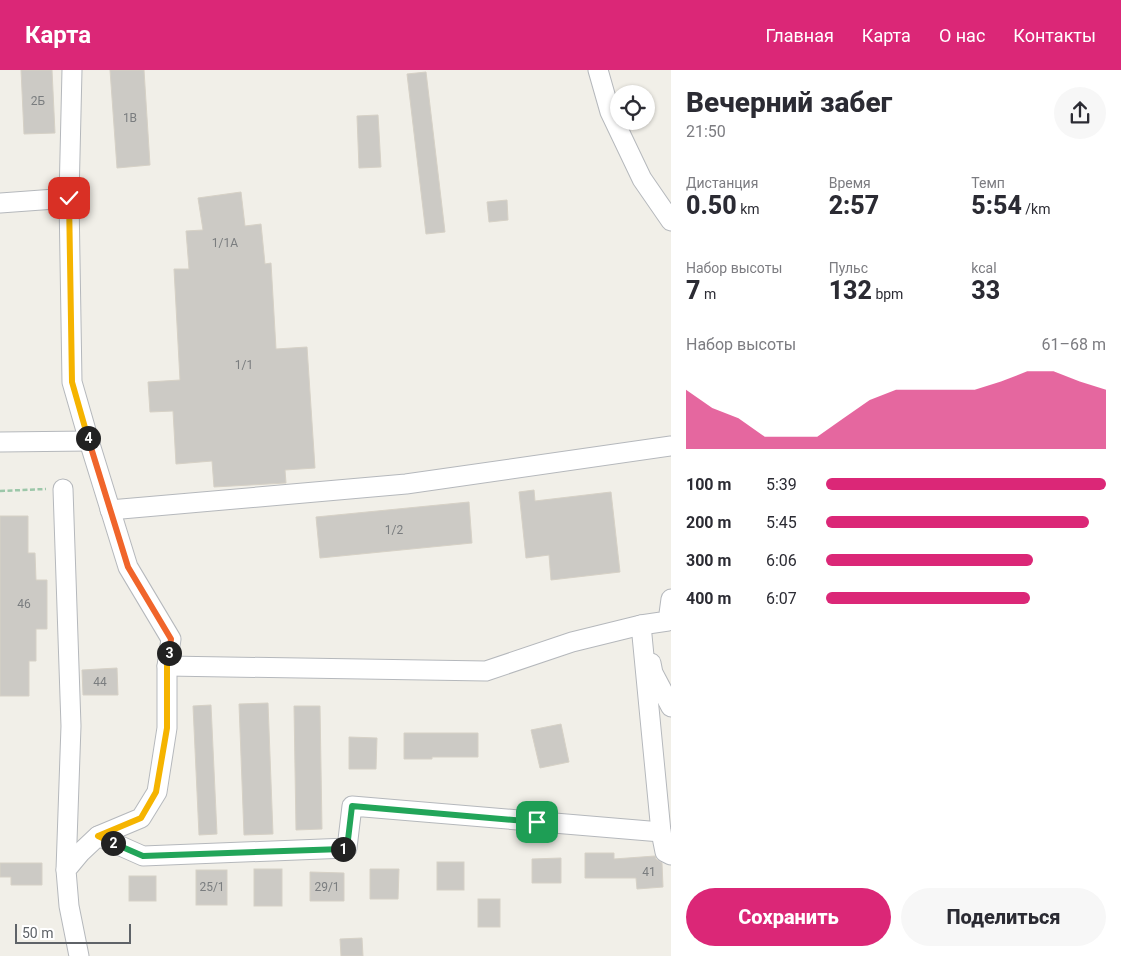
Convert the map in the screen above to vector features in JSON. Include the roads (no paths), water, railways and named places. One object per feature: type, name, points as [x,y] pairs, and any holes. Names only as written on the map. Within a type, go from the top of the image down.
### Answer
[{"type":"street","points":[[66,870],[98,836],[141,818],[156,792],[167,728],[167,666],[171,639],[128,567],[72,382],[69,198],[72,70]]},
{"type":"street","points":[[598,70],[610,112],[642,180],[671,221]]},
{"type":"street","points":[[2,206],[69,198]]},
{"type":"street","points":[[0,442],[89,441]]},
{"type":"street","points":[[110,510],[406,484],[671,446]]},
{"type":"street","points":[[63,489],[71,726],[66,870],[68,906],[79,956]]},
{"type":"street","points":[[167,666],[486,671],[572,642],[641,625],[670,623],[671,599]]},
{"type":"street","points":[[641,625],[653,673],[671,707]]},
{"type":"street","points":[[641,625],[661,832],[665,852],[671,855]]},
{"type":"street","points":[[98,836],[143,856],[347,848],[352,806],[661,832]]}]
